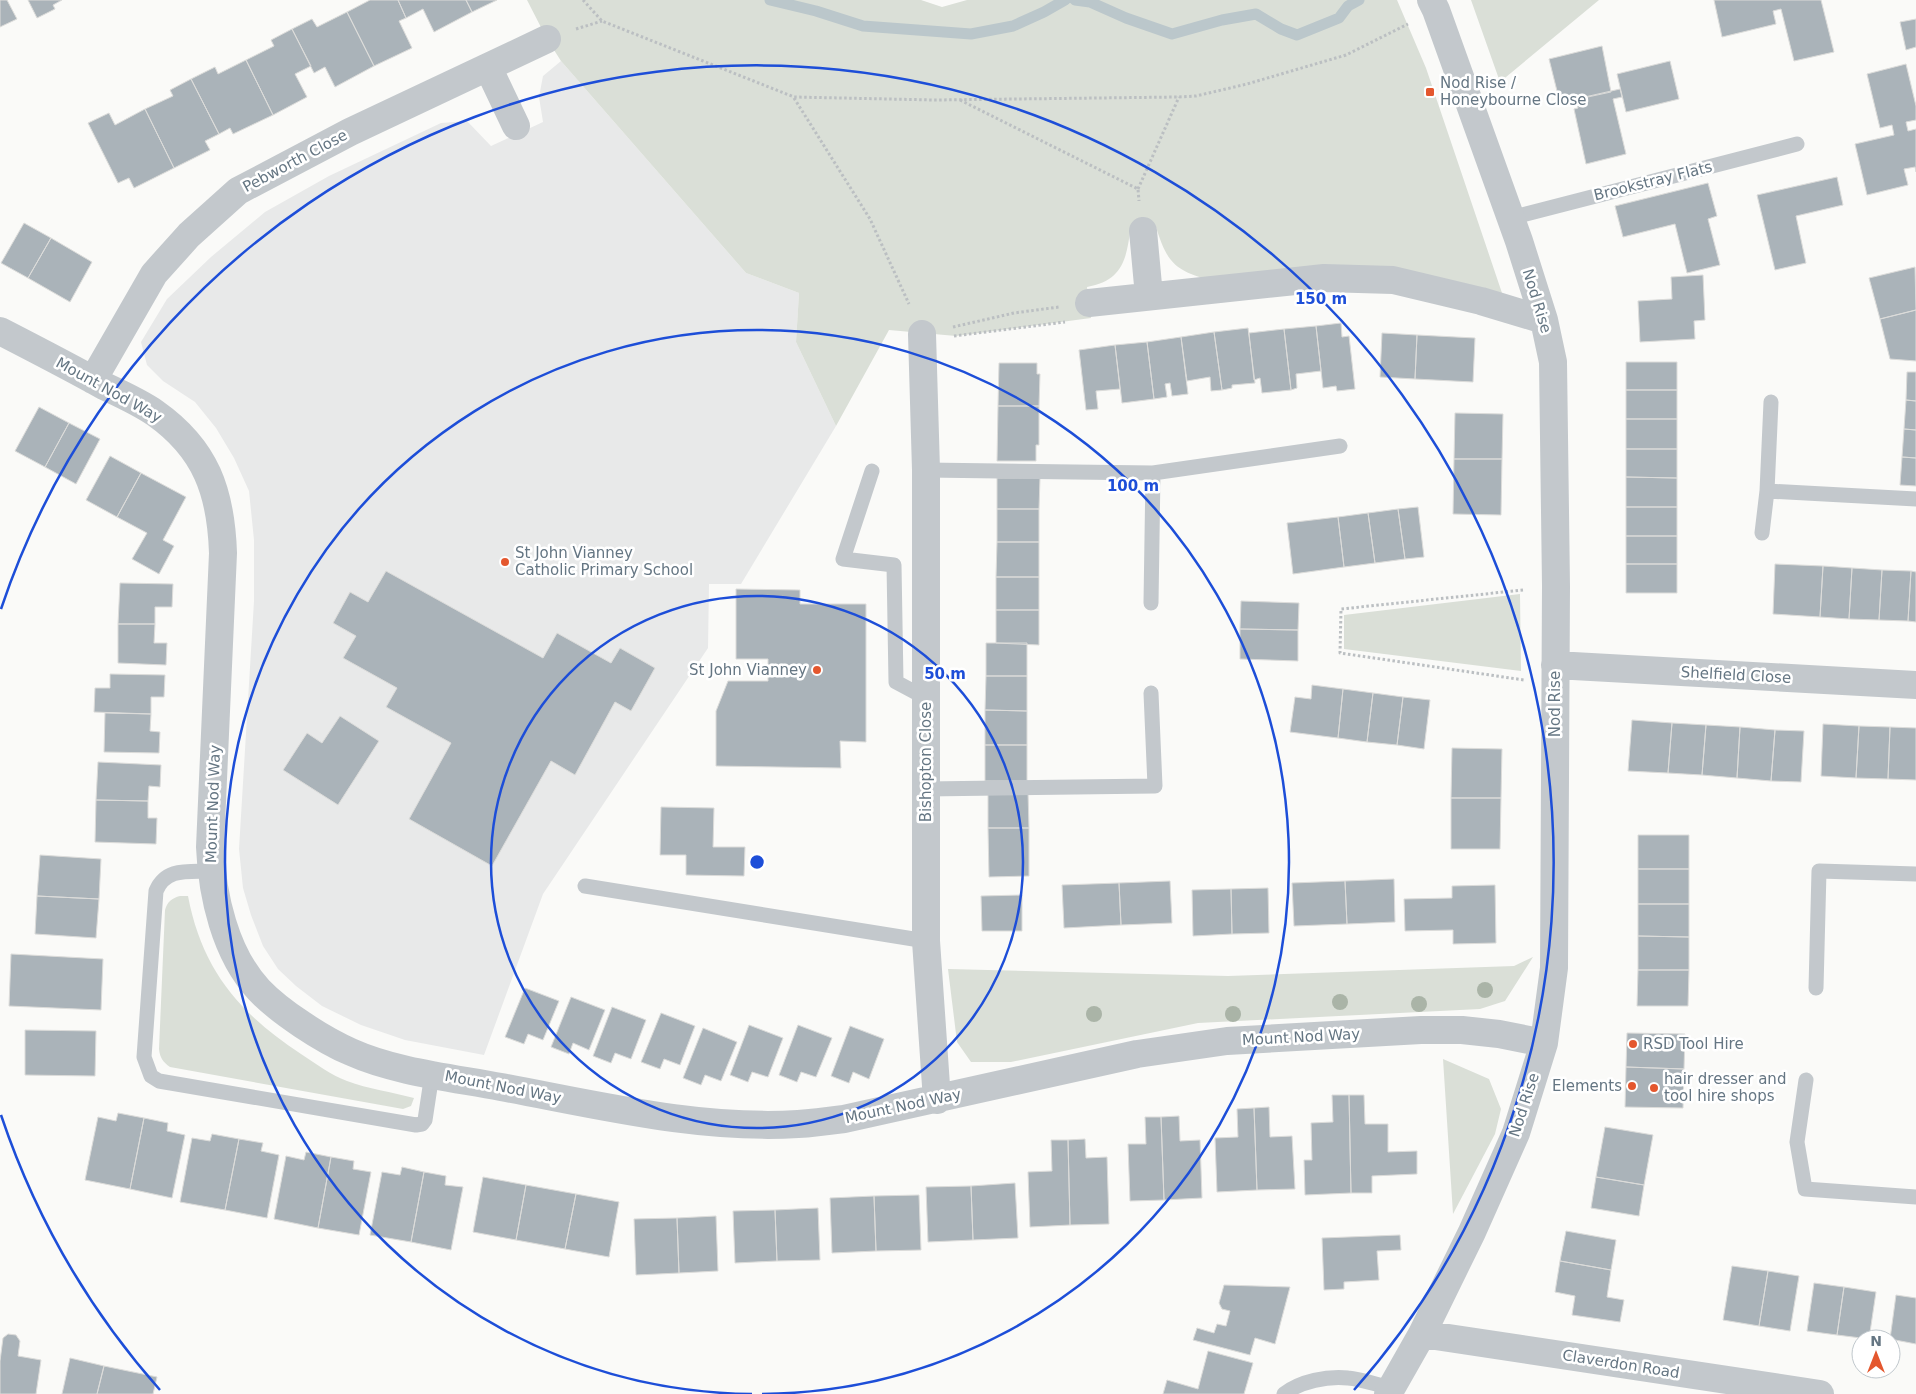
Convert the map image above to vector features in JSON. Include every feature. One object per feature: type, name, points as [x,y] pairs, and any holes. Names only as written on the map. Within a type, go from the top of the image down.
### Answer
[{"type":"street","name":"Nod Rise","points":[[1389,1391],[1422,1334],[1472,1232],[1516,1133],[1544,1043],[1554,968],[1556,586],[1554,386],[1552,362],[1544,320],[1510,218],[1434,5]]},
{"type":"street","name":"Pebworth Close","points":[[93,380],[154,274],[189,235],[238,191],[350,132],[547,39]]},
{"type":"street","points":[[488,67],[516,126]]},
{"type":"street","points":[[1143,231],[1148,296]]},
{"type":"street","points":[[1089,303],[1324,278],[1393,280],[1481,301],[1544,320]]},
{"type":"street","name":"Mount Nod Way","points":[[0,332],[154,412],[181,435],[202,462],[215,490],[222,522],[223,553],[210,847],[213,887],[224,926],[238,960],[259,989],[288,1014],[319,1035],[351,1053],[396,1067],[663,1116],[711,1122],[798,1124],[844,1120],[1137,1054],[1227,1041],[1421,1030],[1462,1030],[1499,1034],[1544,1043]]},
{"type":"street","name":"Bishopton Close","points":[[922,334],[926,470],[926,941],[937,1100]]},
{"type":"street","name":"Shelfield Close","points":[[1555,675],[1916,685]]},
{"type":"street","name":"Claverdon Road","points":[[1422,1334],[1820,1394]]},
{"type":"lane","name":"Brookstray Flats","points":[[1510,218],[1797,144]]},
{"type":"lane","points":[[1762,533],[1767,491],[1771,402]]},
{"type":"lane","points":[[926,470],[1153,473],[1340,446]]},
{"type":"lane","points":[[872,471],[842,559],[894,565],[896,682],[926,698]]},
{"type":"lane","points":[[1151,603],[1153,473]]},
{"type":"lane","points":[[1767,491],[1916,499]]},
{"type":"lane","points":[[926,790],[1155,786],[1151,693]]},
{"type":"lane","points":[[211,871],[172,873],[159,883],[156,891],[144,1057],[151,1076],[159,1081],[416,1125],[422,1124],[425,1120],[432,1074]]},
{"type":"lane","points":[[1816,988],[1819,871],[1916,874]]},
{"type":"lane","points":[[585,886],[926,941]]},
{"type":"lane","points":[[1806,1080],[1797,1142],[1805,1189],[1916,1197]]},
{"type":"lane","points":[[1284,1394],[1290,1389],[1319,1379],[1349,1378],[1389,1391]]},
{"type":"path","points":[[583,0],[602,21],[794,98],[959,100],[1179,98],[1196,96],[1247,84],[1346,56],[1434,5]]},
{"type":"path","points":[[794,98],[870,219],[922,334]]},
{"type":"path","points":[[1143,231],[1138,188],[1179,98]]},
{"type":"path","points":[[959,100],[1138,188]]},
{"type":"path","points":[[1089,303],[1091,318],[956,336],[922,334],[1014,313],[1089,303]]},
{"type":"path","points":[[1555,675],[1340,653],[1340,644],[1341,609],[1556,586]]},
{"type":"shaded area","points":[[527,0],[921,0],[942,7],[967,0],[1397,0],[1426,68],[1502,293],[1209,280],[1180,268],[1168,257],[1156,227],[1130,232],[1126,253],[1119,269],[1107,280],[1087,287],[1091,318],[956,336],[889,330],[836,426],[796,342],[799,293],[746,273],[561,61],[547,39]]},
{"type":"shaded area","points":[[1471,0],[1599,0],[1500,82]]},
{"type":"shaded area","name":"St John Vianney Catholic Primary School","points":[[561,61],[746,273],[799,293],[796,342],[836,426],[741,584],[709,584],[708,648],[543,894],[484,1055],[405,1040],[361,1025],[322,1006],[278,969],[263,946],[243,888],[239,849],[254,601],[254,540],[249,491],[234,458],[216,428],[195,402],[163,381],[147,365],[141,342],[167,299],[211,257],[265,212],[329,176],[441,123],[467,121],[491,146],[543,122],[539,97],[543,76]]},
{"type":"shaded area","points":[[1520,594],[1521,671],[1344,649],[1344,615]]},
{"type":"shaded area","points":[[180,896],[188,896],[194,922],[214,968],[242,1006],[260,1023],[279,1039],[335,1076],[363,1086],[414,1098],[411,1106],[403,1109],[170,1067],[165,1063],[159,1049],[165,910],[170,901]]},
{"type":"shaded area","points":[[1533,957],[1505,1001],[1480,1009],[1198,1023],[1011,1062],[971,1062],[957,1042],[948,969],[1228,976],[1514,966]]},
{"type":"shaded area","points":[[1443,1059],[1489,1079],[1501,1109],[1495,1134],[1453,1214]]},
{"type":"building","points":[[0,0],[7,0],[17,19],[0,27]]},
{"type":"building","points":[[28,0],[62,0],[53,5],[55,9],[37,18]]},
{"type":"building","points":[[370,0],[398,0],[406,18],[399,21],[412,48],[374,66],[347,12]]},
{"type":"building","points":[[398,0],[466,0],[472,12],[434,32],[423,9],[406,18]]},
{"type":"building","points":[[466,0],[497,0],[472,12]]},
{"type":"building","points":[[1714,0],[1821,0],[1834,52],[1794,61],[1781,9],[1773,11],[1776,24],[1722,37]]},
{"type":"building","points":[[347,12],[374,66],[335,87],[325,67],[314,73],[292,29],[312,19],[317,27]]},
{"type":"building","points":[[1916,19],[1916,47],[1906,50],[1900,22]]},
{"type":"building","points":[[292,29],[311,66],[295,74],[307,97],[273,115],[246,60],[274,46],[271,40]]},
{"type":"building","points":[[1602,46],[1611,92],[1560,103],[1549,59]]},
{"type":"building","points":[[246,60],[273,115],[233,134],[230,128],[219,134],[191,79],[215,67],[218,74]]},
{"type":"building","points":[[1670,61],[1679,99],[1626,112],[1617,74]]},
{"type":"building","points":[[1906,64],[1916,106],[1916,120],[1906,122],[1908,131],[1916,129],[1916,172],[1915,167],[1904,169],[1908,185],[1867,195],[1855,144],[1894,135],[1892,125],[1880,128],[1867,74]]},
{"type":"building","points":[[191,79],[219,134],[205,141],[210,150],[174,168],[145,109],[173,96],[170,90]]},
{"type":"building","points":[[1620,89],[1622,97],[1613,99],[1626,154],[1586,164],[1574,109],[1578,108],[1576,99]]},
{"type":"building","points":[[145,109],[174,168],[134,188],[129,178],[118,183],[88,123],[109,113],[115,125]]},
{"type":"building","points":[[1837,177],[1843,205],[1796,216],[1806,263],[1775,270],[1757,195]]},
{"type":"building","points":[[1708,183],[1717,216],[1708,219],[1720,265],[1687,273],[1675,224],[1623,237],[1615,206]]},
{"type":"building","points":[[24,223],[51,238],[28,278],[1,263]]},
{"type":"building","points":[[51,238],[92,262],[70,302],[28,278]]},
{"type":"building","points":[[1915,267],[1916,310],[1880,319],[1869,278]]},
{"type":"building","points":[[1703,275],[1705,320],[1694,321],[1695,339],[1640,342],[1638,301],[1672,299],[1671,277]]},
{"type":"building","points":[[1916,310],[1916,361],[1890,359],[1880,319]]},
{"type":"building","points":[[1341,323],[1342,337],[1349,336],[1355,389],[1337,391],[1336,386],[1323,388],[1316,326]]},
{"type":"building","points":[[1316,326],[1321,371],[1296,374],[1297,388],[1291,390],[1284,329]]},
{"type":"building","points":[[1248,328],[1255,383],[1232,385],[1232,388],[1222,390],[1214,332]]},
{"type":"building","points":[[1284,329],[1291,390],[1262,393],[1260,378],[1254,380],[1249,333]]},
{"type":"building","points":[[1214,332],[1222,390],[1211,391],[1210,377],[1187,381],[1181,337]]},
{"type":"building","points":[[1382,333],[1417,335],[1415,379],[1380,377]]},
{"type":"building","points":[[1417,335],[1475,338],[1473,382],[1415,379]]},
{"type":"building","points":[[1181,337],[1188,394],[1172,396],[1170,383],[1165,384],[1167,397],[1154,399],[1147,342]]},
{"type":"building","points":[[1147,342],[1154,399],[1122,403],[1115,345]]},
{"type":"building","points":[[1115,345],[1120,389],[1096,391],[1098,409],[1086,410],[1079,350]]},
{"type":"building","points":[[1626,362],[1677,362],[1677,390],[1626,390]]},
{"type":"building","points":[[999,363],[1037,363],[1037,374],[1040,374],[1039,406],[998,406]]},
{"type":"building","points":[[1907,372],[1916,372],[1916,401],[1906,400]]},
{"type":"building","points":[[1626,390],[1677,390],[1677,419],[1626,419]]},
{"type":"building","points":[[1906,400],[1916,401],[1916,430],[1904,429]]},
{"type":"building","points":[[998,406],[1039,406],[1039,445],[1036,445],[1036,461],[997,461]]},
{"type":"building","points":[[39,407],[69,423],[45,467],[15,451]]},
{"type":"building","points":[[1455,413],[1503,414],[1502,459],[1454,459]]},
{"type":"building","points":[[1626,419],[1677,419],[1677,449],[1626,449]]},
{"type":"building","points":[[69,423],[100,439],[76,484],[45,467]]},
{"type":"building","points":[[1904,429],[1916,430],[1916,458],[1902,457]]},
{"type":"building","points":[[1626,449],[1677,449],[1677,478],[1626,477]]},
{"type":"building","points":[[110,456],[141,473],[117,517],[86,500]]},
{"type":"building","points":[[1902,457],[1916,458],[1916,486],[1900,485]]},
{"type":"building","points":[[1454,459],[1502,459],[1501,515],[1453,514]]},
{"type":"building","points":[[141,473],[186,497],[163,540],[174,546],[159,574],[132,559],[147,533],[117,517]]},
{"type":"building","points":[[1626,477],[1677,478],[1677,507],[1626,507]]},
{"type":"building","points":[[997,478],[1040,478],[1039,509],[997,509]]},
{"type":"building","points":[[1418,507],[1424,557],[1405,559],[1398,509]]},
{"type":"building","points":[[1626,507],[1677,507],[1677,536],[1626,536]]},
{"type":"building","points":[[997,509],[1039,509],[1039,542],[997,542]]},
{"type":"building","points":[[1398,509],[1405,559],[1375,563],[1368,513]]},
{"type":"building","points":[[1368,513],[1375,563],[1344,567],[1338,517]]},
{"type":"building","points":[[1338,517],[1344,567],[1293,574],[1287,523]]},
{"type":"building","points":[[1626,536],[1677,536],[1677,564],[1626,564]]},
{"type":"building","points":[[997,542],[1039,542],[1039,577],[996,577]]},
{"type":"building","points":[[1626,564],[1677,564],[1677,593],[1626,593]]},
{"type":"building","points":[[1775,564],[1823,566],[1820,617],[1773,614]]},
{"type":"building","points":[[1823,566],[1852,568],[1849,619],[1820,617]]},
{"type":"building","points":[[1852,568],[1882,570],[1879,620],[1849,619]]},
{"type":"building","points":[[1882,570],[1911,571],[1908,621],[1879,620]]},
{"type":"building","points":[[386,571],[543,658],[557,633],[611,663],[620,648],[655,668],[631,711],[615,702],[575,775],[551,761],[492,866],[409,819],[451,743],[386,707],[397,688],[343,658],[356,636],[333,623],[350,592],[368,602]]},
{"type":"building","points":[[1911,571],[1916,572],[1916,622],[1908,621]]},
{"type":"building","points":[[996,577],[1039,577],[1039,610],[996,610]]},
{"type":"building","points":[[120,583],[173,584],[172,607],[155,607],[155,624],[118,624]]},
{"type":"building","name":"St John Vianney","points":[[736,589],[800,590],[800,604],[866,604],[866,742],[840,741],[841,768],[716,766],[716,711],[728,681],[768,681],[768,659],[736,659]]},
{"type":"building","points":[[1241,601],[1299,603],[1298,630],[1240,629]]},
{"type":"building","points":[[996,610],[1039,610],[1039,645],[996,643]]},
{"type":"building","points":[[118,624],[155,624],[154,643],[167,643],[166,665],[118,663]]},
{"type":"building","points":[[1240,629],[1298,630],[1298,661],[1240,659]]},
{"type":"building","points":[[986,643],[1027,643],[1027,676],[986,676]]},
{"type":"building","points":[[110,674],[165,675],[164,697],[151,697],[151,714],[94,712],[95,688],[110,688]]},
{"type":"building","points":[[986,676],[1027,676],[1027,711],[985,710]]},
{"type":"building","points":[[1312,685],[1343,689],[1338,738],[1290,732],[1295,697],[1311,699]]},
{"type":"building","points":[[1343,689],[1373,693],[1367,742],[1338,738]]},
{"type":"building","points":[[1373,693],[1403,697],[1397,745],[1367,742]]},
{"type":"building","points":[[1403,697],[1430,700],[1424,749],[1397,745]]},
{"type":"building","points":[[985,710],[1027,711],[1027,745],[985,745]]},
{"type":"building","points":[[105,713],[151,714],[150,731],[160,732],[159,753],[104,752]]},
{"type":"building","points":[[340,716],[379,741],[338,805],[283,770],[307,733],[322,743]]},
{"type":"building","points":[[1632,720],[1672,723],[1668,773],[1628,771]]},
{"type":"building","points":[[1672,723],[1706,725],[1702,775],[1668,773]]},
{"type":"building","points":[[1823,724],[1859,726],[1856,778],[1821,776]]},
{"type":"building","points":[[1706,725],[1740,727],[1737,778],[1702,775]]},
{"type":"building","points":[[1859,726],[1890,727],[1888,779],[1856,778]]},
{"type":"building","points":[[1740,727],[1775,730],[1771,781],[1737,778]]},
{"type":"building","points":[[1890,727],[1916,728],[1916,780],[1888,779]]},
{"type":"building","points":[[1775,730],[1804,731],[1801,782],[1771,781]]},
{"type":"building","points":[[985,745],[1027,745],[1027,781],[985,781]]},
{"type":"building","points":[[1452,748],[1502,749],[1501,798],[1451,798]]},
{"type":"building","points":[[98,762],[161,765],[160,787],[149,786],[148,801],[96,800]]},
{"type":"building","points":[[1028,792],[1029,828],[988,828],[988,793]]},
{"type":"building","points":[[1451,798],[1501,798],[1500,849],[1451,849]]},
{"type":"building","points":[[96,800],[148,801],[148,818],[157,818],[156,844],[95,842]]},
{"type":"building","points":[[661,807],[714,808],[713,847],[745,847],[744,876],[686,875],[686,855],[660,855]]},
{"type":"building","points":[[988,828],[1029,828],[1029,876],[989,877]]},
{"type":"building","points":[[1638,835],[1689,835],[1689,869],[1638,869]]},
{"type":"building","points":[[40,855],[101,859],[99,899],[37,896]]},
{"type":"building","points":[[1638,869],[1689,869],[1689,904],[1638,904]]},
{"type":"building","points":[[1394,879],[1395,922],[1347,924],[1345,881]]},
{"type":"building","points":[[1170,881],[1172,923],[1121,925],[1119,883]]},
{"type":"building","points":[[1345,881],[1347,924],[1294,926],[1292,883]]},
{"type":"building","points":[[1119,883],[1121,925],[1064,928],[1062,885]]},
{"type":"building","points":[[1495,885],[1496,943],[1453,944],[1453,930],[1405,931],[1404,899],[1452,898],[1452,886]]},
{"type":"building","points":[[1268,888],[1269,933],[1232,934],[1231,889]]},
{"type":"building","points":[[1231,889],[1232,934],[1193,936],[1192,890]]},
{"type":"building","points":[[1022,895],[1022,931],[982,931],[981,896]]},
{"type":"building","points":[[37,896],[99,899],[96,938],[35,934]]},
{"type":"building","points":[[1638,904],[1689,904],[1689,937],[1638,936]]},
{"type":"building","points":[[1638,936],[1689,937],[1689,970],[1638,970]]},
{"type":"building","points":[[11,954],[103,959],[101,1010],[9,1006]]},
{"type":"building","points":[[1638,970],[1689,970],[1688,1006],[1637,1006]]},
{"type":"building","points":[[525,988],[559,1001],[543,1040],[528,1034],[524,1044],[505,1037]]},
{"type":"building","points":[[571,997],[605,1010],[589,1050],[573,1043],[569,1054],[551,1047]]},
{"type":"building","points":[[612,1007],[646,1020],[631,1059],[615,1053],[611,1063],[593,1056]]},
{"type":"building","points":[[661,1013],[695,1026],[680,1065],[664,1059],[660,1069],[641,1062]]},
{"type":"building","points":[[749,1025],[783,1038],[768,1077],[752,1072],[748,1082],[730,1075]]},
{"type":"building","points":[[798,1025],[832,1038],[816,1077],[801,1072],[797,1082],[779,1075]]},
{"type":"building","points":[[850,1026],[884,1039],[869,1079],[853,1072],[849,1083],[831,1076]]},
{"type":"building","points":[[703,1028],[737,1042],[721,1081],[705,1075],[701,1085],[683,1078]]},
{"type":"building","points":[[25,1030],[96,1031],[95,1076],[25,1075]]},
{"type":"building","name":"hair dresser and tool hire shops","points":[[1627,1033],[1685,1034],[1684,1069],[1626,1067]]},
{"type":"building","name":"hair dresser and tool hire shops","points":[[1626,1067],[1684,1069],[1683,1108],[1625,1107]]},
{"type":"building","points":[[1332,1095],[1349,1095],[1351,1193],[1305,1195],[1304,1160],[1312,1160],[1311,1123],[1333,1122]]},
{"type":"building","points":[[1349,1095],[1364,1095],[1365,1124],[1388,1124],[1388,1152],[1417,1151],[1417,1174],[1372,1176],[1372,1193],[1351,1193]]},
{"type":"building","points":[[1269,1107],[1270,1137],[1292,1136],[1295,1189],[1257,1190],[1254,1108]]},
{"type":"building","points":[[1254,1108],[1257,1190],[1217,1192],[1215,1138],[1238,1137],[1237,1109]]},
{"type":"building","points":[[118,1113],[144,1118],[130,1189],[85,1180],[98,1117],[116,1121]]},
{"type":"building","points":[[1179,1116],[1180,1141],[1200,1140],[1202,1198],[1164,1200],[1161,1117]]},
{"type":"building","points":[[1145,1117],[1161,1117],[1164,1200],[1130,1201],[1128,1144],[1146,1144]]},
{"type":"building","points":[[144,1118],[168,1123],[167,1131],[185,1135],[172,1198],[130,1189]]},
{"type":"building","points":[[1605,1127],[1653,1135],[1644,1185],[1596,1177]]},
{"type":"building","points":[[212,1134],[239,1139],[225,1210],[180,1202],[192,1138],[210,1141]]},
{"type":"building","points":[[239,1139],[263,1143],[261,1151],[279,1155],[267,1218],[225,1210]]},
{"type":"building","points":[[1085,1139],[1086,1158],[1107,1157],[1109,1224],[1070,1225],[1068,1140]]},
{"type":"building","points":[[1051,1140],[1068,1140],[1070,1225],[1030,1227],[1028,1172],[1052,1171]]},
{"type":"building","points":[[306,1152],[331,1157],[318,1228],[274,1219],[286,1156],[304,1160]]},
{"type":"building","points":[[331,1157],[354,1161],[353,1169],[371,1172],[359,1235],[318,1228]]},
{"type":"building","points":[[402,1167],[424,1172],[411,1242],[370,1235],[382,1172],[400,1175]]},
{"type":"building","points":[[424,1172],[446,1176],[445,1185],[463,1187],[451,1250],[411,1242]]},
{"type":"building","points":[[483,1177],[526,1185],[516,1240],[473,1232]]},
{"type":"building","points":[[1596,1177],[1644,1185],[1639,1216],[1591,1208]]},
{"type":"building","points":[[1015,1183],[1018,1238],[973,1240],[971,1186]]},
{"type":"building","points":[[526,1185],[576,1194],[565,1249],[516,1240]]},
{"type":"building","points":[[971,1186],[973,1240],[928,1242],[926,1187]]},
{"type":"building","points":[[576,1194],[619,1202],[609,1257],[565,1249]]},
{"type":"building","points":[[919,1195],[921,1250],[876,1251],[874,1196]]},
{"type":"building","points":[[874,1196],[876,1251],[832,1253],[830,1198]]},
{"type":"building","points":[[818,1208],[820,1260],[777,1261],[775,1210]]},
{"type":"building","points":[[775,1210],[777,1261],[735,1263],[733,1211]]},
{"type":"building","points":[[716,1216],[718,1271],[679,1273],[677,1218]]},
{"type":"building","points":[[677,1218],[679,1273],[636,1275],[634,1219]]},
{"type":"building","points":[[1566,1231],[1616,1240],[1611,1270],[1560,1261]]},
{"type":"building","points":[[1400,1235],[1401,1250],[1377,1251],[1379,1280],[1344,1282],[1344,1289],[1324,1290],[1322,1238]]},
{"type":"building","points":[[1560,1261],[1611,1270],[1607,1297],[1624,1300],[1620,1322],[1572,1315],[1575,1296],[1555,1292]]},
{"type":"building","points":[[1732,1266],[1768,1271],[1759,1326],[1723,1320]]},
{"type":"building","points":[[1768,1271],[1799,1276],[1790,1331],[1759,1326]]},
{"type":"building","points":[[1814,1283],[1844,1287],[1837,1335],[1807,1331]]},
{"type":"building","points":[[1224,1285],[1290,1287],[1275,1344],[1255,1338],[1250,1355],[1193,1340],[1197,1328],[1214,1333],[1217,1324],[1226,1326],[1230,1311],[1222,1309],[1219,1303]]},
{"type":"building","points":[[1844,1287],[1876,1292],[1870,1329],[1851,1329],[1851,1337],[1837,1335]]},
{"type":"building","points":[[1896,1295],[1916,1298],[1916,1344],[1901,1341],[1901,1329],[1891,1329]]},
{"type":"building","points":[[8,1334],[16,1335],[20,1341],[18,1356],[41,1360],[36,1394],[0,1394],[0,1361],[3,1338]]},
{"type":"building","points":[[1208,1351],[1253,1363],[1244,1394],[1163,1394],[1167,1380],[1198,1389]]},
{"type":"building","points":[[70,1358],[104,1366],[97,1394],[62,1394]]},
{"type":"building","points":[[104,1366],[157,1377],[153,1394],[97,1394]]},
{"type":"waterway","points":[[770,0],[816,11],[863,26],[971,34],[1013,26],[1065,0]]},
{"type":"waterway","points":[[1075,0],[1090,2],[1126,18],[1172,34],[1222,20],[1256,14],[1281,29],[1297,35],[1339,18],[1348,6],[1359,0]]},
{"type":"place","name":"Nod Rise / Honeybourne Close","points":[[1430,92]]},
{"type":"place","name":"St John Vianney Catholic Primary School","points":[[505,562]]},
{"type":"place","name":"St John Vianney","points":[[817,670]]},
{"type":"place","name":"RSD Tool Hire","points":[[1633,1044]]},
{"type":"place","name":"Elements","points":[[1632,1086]]},
{"type":"place","name":"hair dresser and tool hire shops","points":[[1654,1088]]}]
